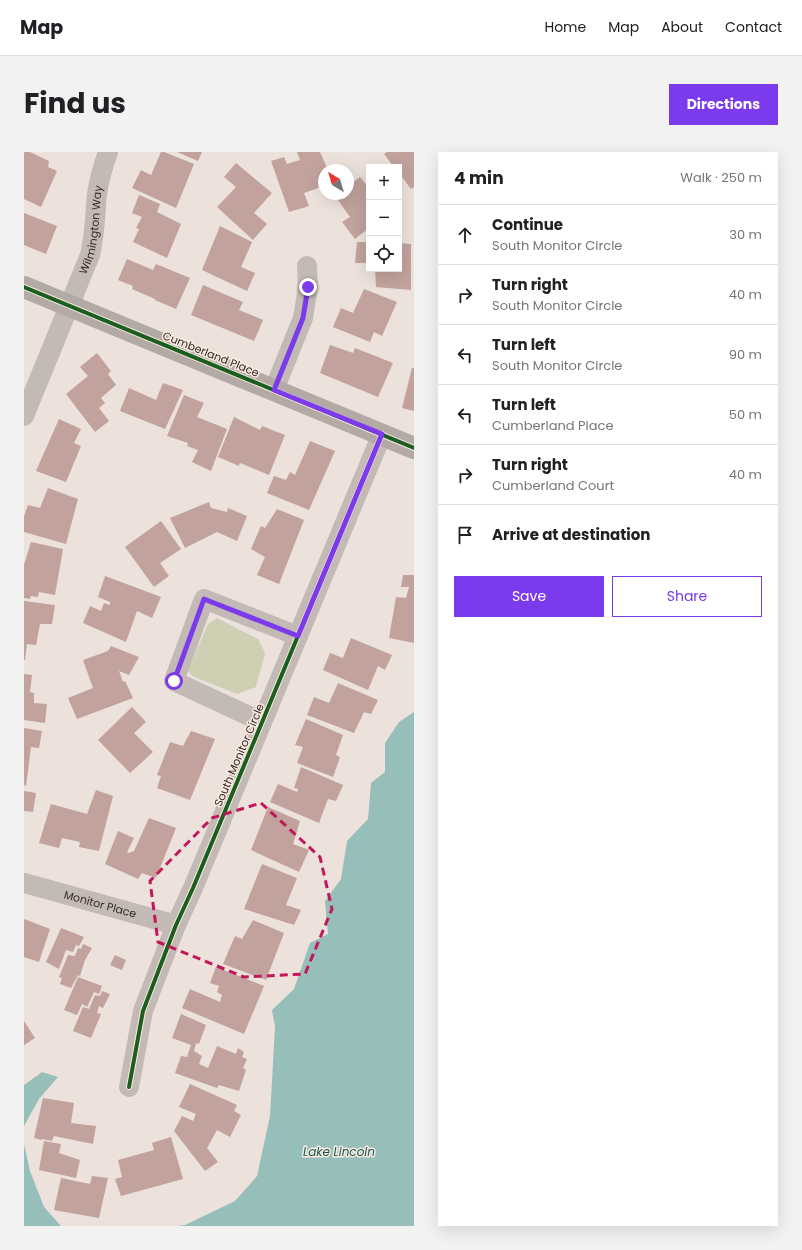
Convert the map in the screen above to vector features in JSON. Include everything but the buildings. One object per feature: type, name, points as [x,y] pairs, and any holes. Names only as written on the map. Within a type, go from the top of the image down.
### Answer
[{"type":"street","name":"Wilmington Way","points":[[24,416],[90,255],[94,241],[97,194],[102,167],[108,152]]},
{"type":"street","points":[[274,390],[303,318],[308,287],[307,266]]},
{"type":"street","name":"Cumberland Place","points":[[24,287],[414,448]]},
{"type":"street","name":"South Monitor Circle","points":[[129,1087],[143,1011],[176,925],[194,888],[382,434]]},
{"type":"street","name":"South Monitor Circle","points":[[262,722],[174,681],[204,599],[298,636]]},
{"type":"street","name":"Monitor Place","points":[[24,883],[176,925]]},
{"type":"highlighted area","points":[[261,803],[320,857],[332,909],[305,974],[244,977],[158,942],[150,881],[212,818]]},
{"type":"green space","points":[[217,618],[258,639],[265,653],[256,687],[237,694],[192,676],[188,671],[208,624]]},
{"type":"water","name":"Lake Lincoln","points":[[414,712],[414,1226],[178,1226],[185,1225],[235,1201],[257,1176],[270,1116],[275,1027],[272,1010],[294,989],[310,943],[328,934],[325,901],[341,879],[347,841],[368,819],[371,783],[385,772],[385,743],[399,722]]},
{"type":"water","points":[[42,1072],[58,1077],[39,1099],[24,1126],[24,1085]]},
{"type":"water","points":[[24,1144],[30,1171],[44,1207],[61,1226],[24,1226]]},
{"type":"cycle path","points":[[24,287],[414,448]]},
{"type":"cycle path","points":[[129,1087],[143,1011],[176,925],[193,888],[382,434]]},
{"type":"route","points":[[174,681],[204,599],[298,636],[382,434],[274,390],[303,318],[308,287]]}]
